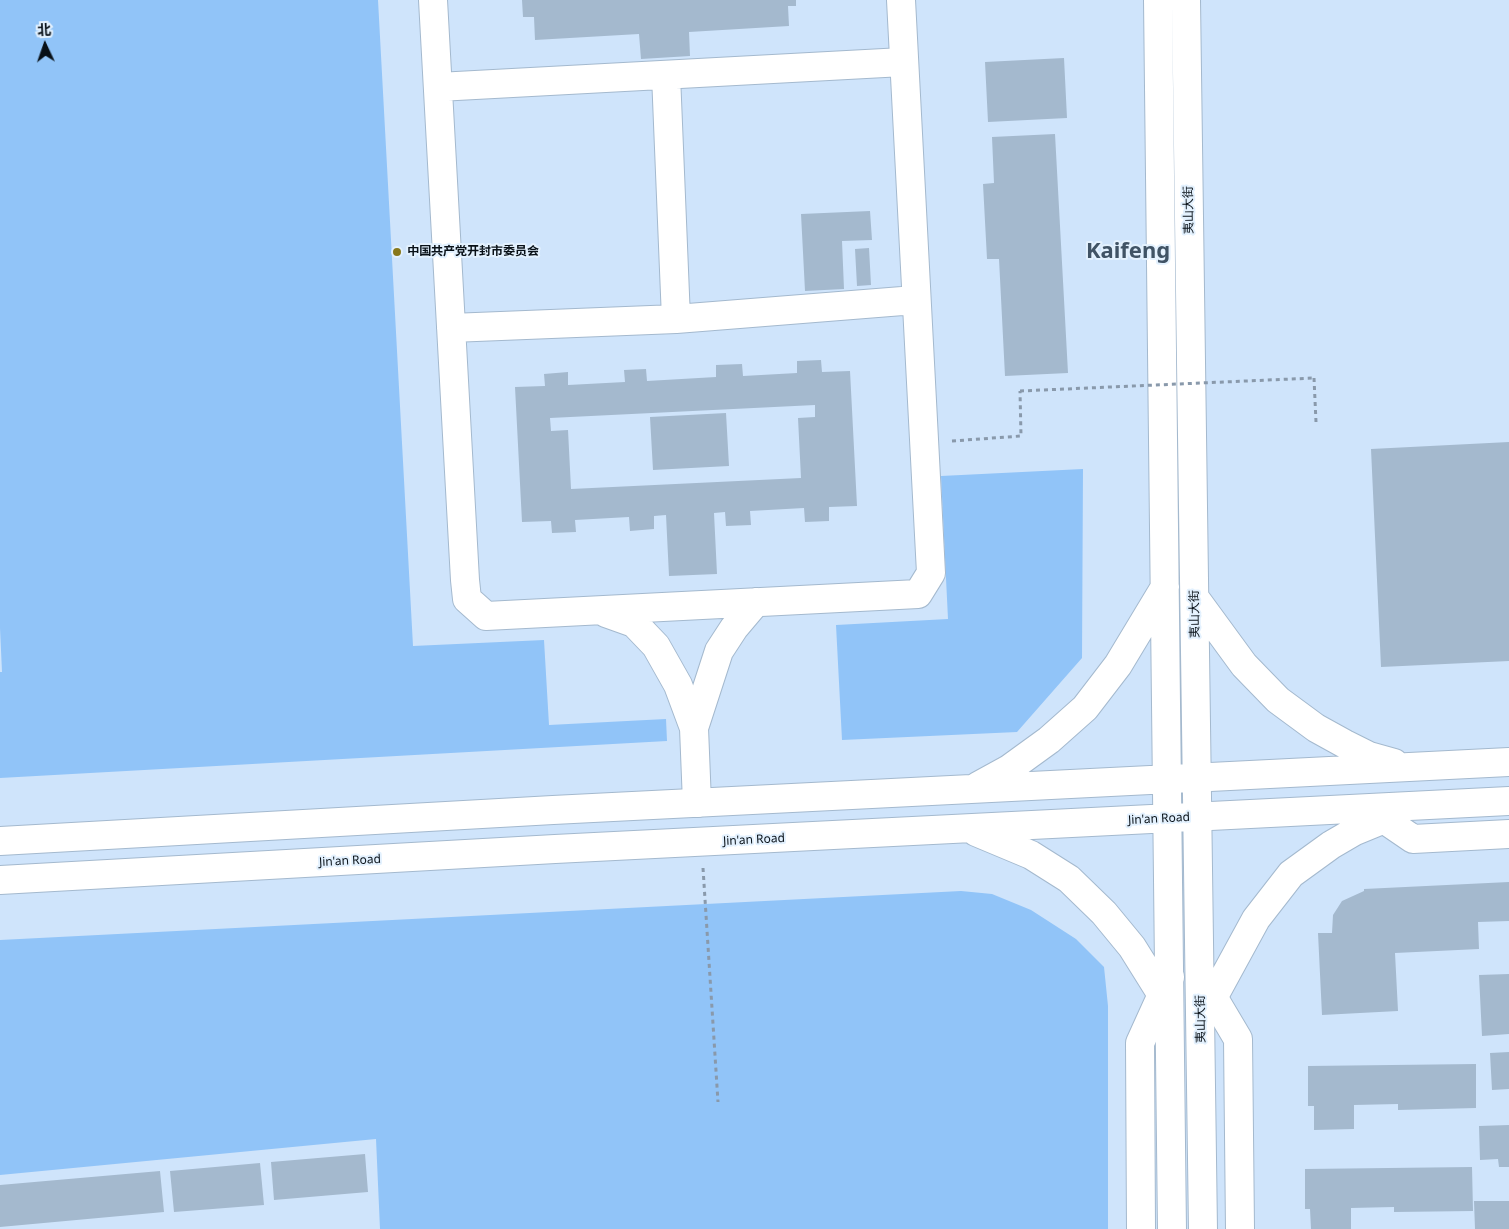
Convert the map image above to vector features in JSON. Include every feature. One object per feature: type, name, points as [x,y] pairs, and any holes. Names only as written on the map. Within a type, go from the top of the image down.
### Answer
[{"type":"main road","points":[[433,0],[467,599],[486,616],[918,594],[932,573],[915,300],[900,0]]},
{"type":"main road","points":[[1158,0],[1172,1229]]},
{"type":"main road","name":"夷山大街","points":[[1186,0],[1198,817],[1205,998],[1203,1229]]},
{"type":"main road","points":[[438,87],[903,62]]},
{"type":"main road","points":[[666,75],[676,319]]},
{"type":"main road","points":[[451,328],[676,319],[915,300]]},
{"type":"main road","points":[[971,789],[1017,763],[1049,740],[1085,708],[1118,665],[1166,587]]},
{"type":"main road","points":[[1195,598],[1244,665],[1278,700],[1316,728],[1345,744],[1369,756],[1410,767]]},
{"type":"main road","points":[[694,728],[720,651],[734,628],[756,602]]},
{"type":"main road","points":[[600,610],[634,623],[656,646],[678,685],[694,728],[697,803]]},
{"type":"main road","points":[[0,841],[697,803],[1509,762]]},
{"type":"main road","name":"Jin'an Road","points":[[0,880],[1198,817],[1377,814],[1416,806],[1509,802]]},
{"type":"main road","points":[[1240,1229],[1238,1040],[1205,998],[1256,919],[1291,874],[1377,814],[1413,839],[1509,834]]},
{"type":"main road","points":[[968,829],[1031,855],[1069,879],[1104,914],[1132,947],[1168,995]]},
{"type":"main road","points":[[1141,1229],[1140,1043],[1168,995]]},
{"type":"path","points":[[924,443],[1021,436],[1020,391],[1314,378],[1316,422]]},
{"type":"path","points":[[702,842],[718,1102]]},
{"type":"shaded area","points":[[0,0],[378,0],[413,646],[544,640],[549,725],[666,719],[667,741],[0,778],[0,672],[2,672],[0,628]]},
{"type":"shaded area","points":[[1083,469],[1082,658],[1017,732],[842,740],[836,625],[948,619],[941,476]]},
{"type":"shaded area","points":[[961,891],[992,894],[1031,910],[1076,939],[1104,967],[1108,1006],[1108,1229],[380,1229],[376,1139],[0,1175],[0,940]]},
{"type":"building","points":[[522,0],[796,0],[796,6],[788,6],[789,26],[689,32],[690,56],[641,59],[639,34],[535,40],[534,17],[523,17]]},
{"type":"building","points":[[1064,58],[1067,118],[988,122],[985,62]]},
{"type":"building","points":[[1055,134],[1068,373],[1005,376],[999,259],[987,259],[983,184],[994,183],[992,137]]},
{"type":"building","points":[[870,211],[872,240],[842,241],[844,289],[805,291],[801,214]]},
{"type":"building","points":[[869,248],[871,285],[857,286],[855,249]]},
{"type":"building","points":[[821,360],[822,372],[850,371],[857,506],[829,507],[829,521],[805,522],[804,508],[750,511],[751,525],[726,526],[725,512],[714,513],[717,574],[669,576],[666,515],[654,516],[654,529],[630,531],[629,517],[575,520],[576,532],[552,533],[551,521],[522,522],[515,387],[545,386],[544,374],[568,372],[568,385],[625,382],[624,370],[646,369],[647,381],[716,377],[716,365],[742,364],[743,376],[797,373],[797,361]],"holes":[[[815,405],[815,417],[798,418],[801,478],[571,489],[568,430],[551,431],[550,418]]]},
{"type":"building","points":[[726,413],[729,466],[653,470],[650,417]]},
{"type":"building","points":[[1509,442],[1509,661],[1381,667],[1371,449]]},
{"type":"building","points":[[1509,882],[1509,921],[1478,922],[1479,949],[1395,953],[1398,1011],[1322,1015],[1318,933],[1332,933],[1333,915],[1342,901],[1364,891],[1364,889]]},
{"type":"building","points":[[1509,974],[1509,1034],[1482,1036],[1479,975]]},
{"type":"building","points":[[1509,1052],[1509,1089],[1492,1090],[1490,1053]]},
{"type":"building","points":[[1476,1064],[1476,1108],[1398,1110],[1398,1104],[1354,1105],[1354,1129],[1314,1130],[1314,1106],[1308,1106],[1308,1066]]},
{"type":"building","points":[[1509,1125],[1509,1167],[1499,1167],[1498,1159],[1480,1160],[1479,1126]]},
{"type":"building","points":[[365,1154],[368,1192],[274,1200],[271,1162]]},
{"type":"building","points":[[260,1163],[264,1205],[174,1212],[170,1171]]},
{"type":"building","points":[[1472,1167],[1473,1211],[1394,1212],[1394,1207],[1351,1208],[1351,1229],[1311,1229],[1310,1209],[1305,1209],[1305,1169]]},
{"type":"building","points":[[160,1171],[164,1212],[0,1227],[0,1185]]},
{"type":"building","points":[[1474,1201],[1509,1201],[1509,1229],[1475,1229]]},
{"type":"place","name":"中国共产党开封市委员会","points":[[397,252]]},
{"type":"district","name":"Kaifeng","points":[[1128,252]]}]
